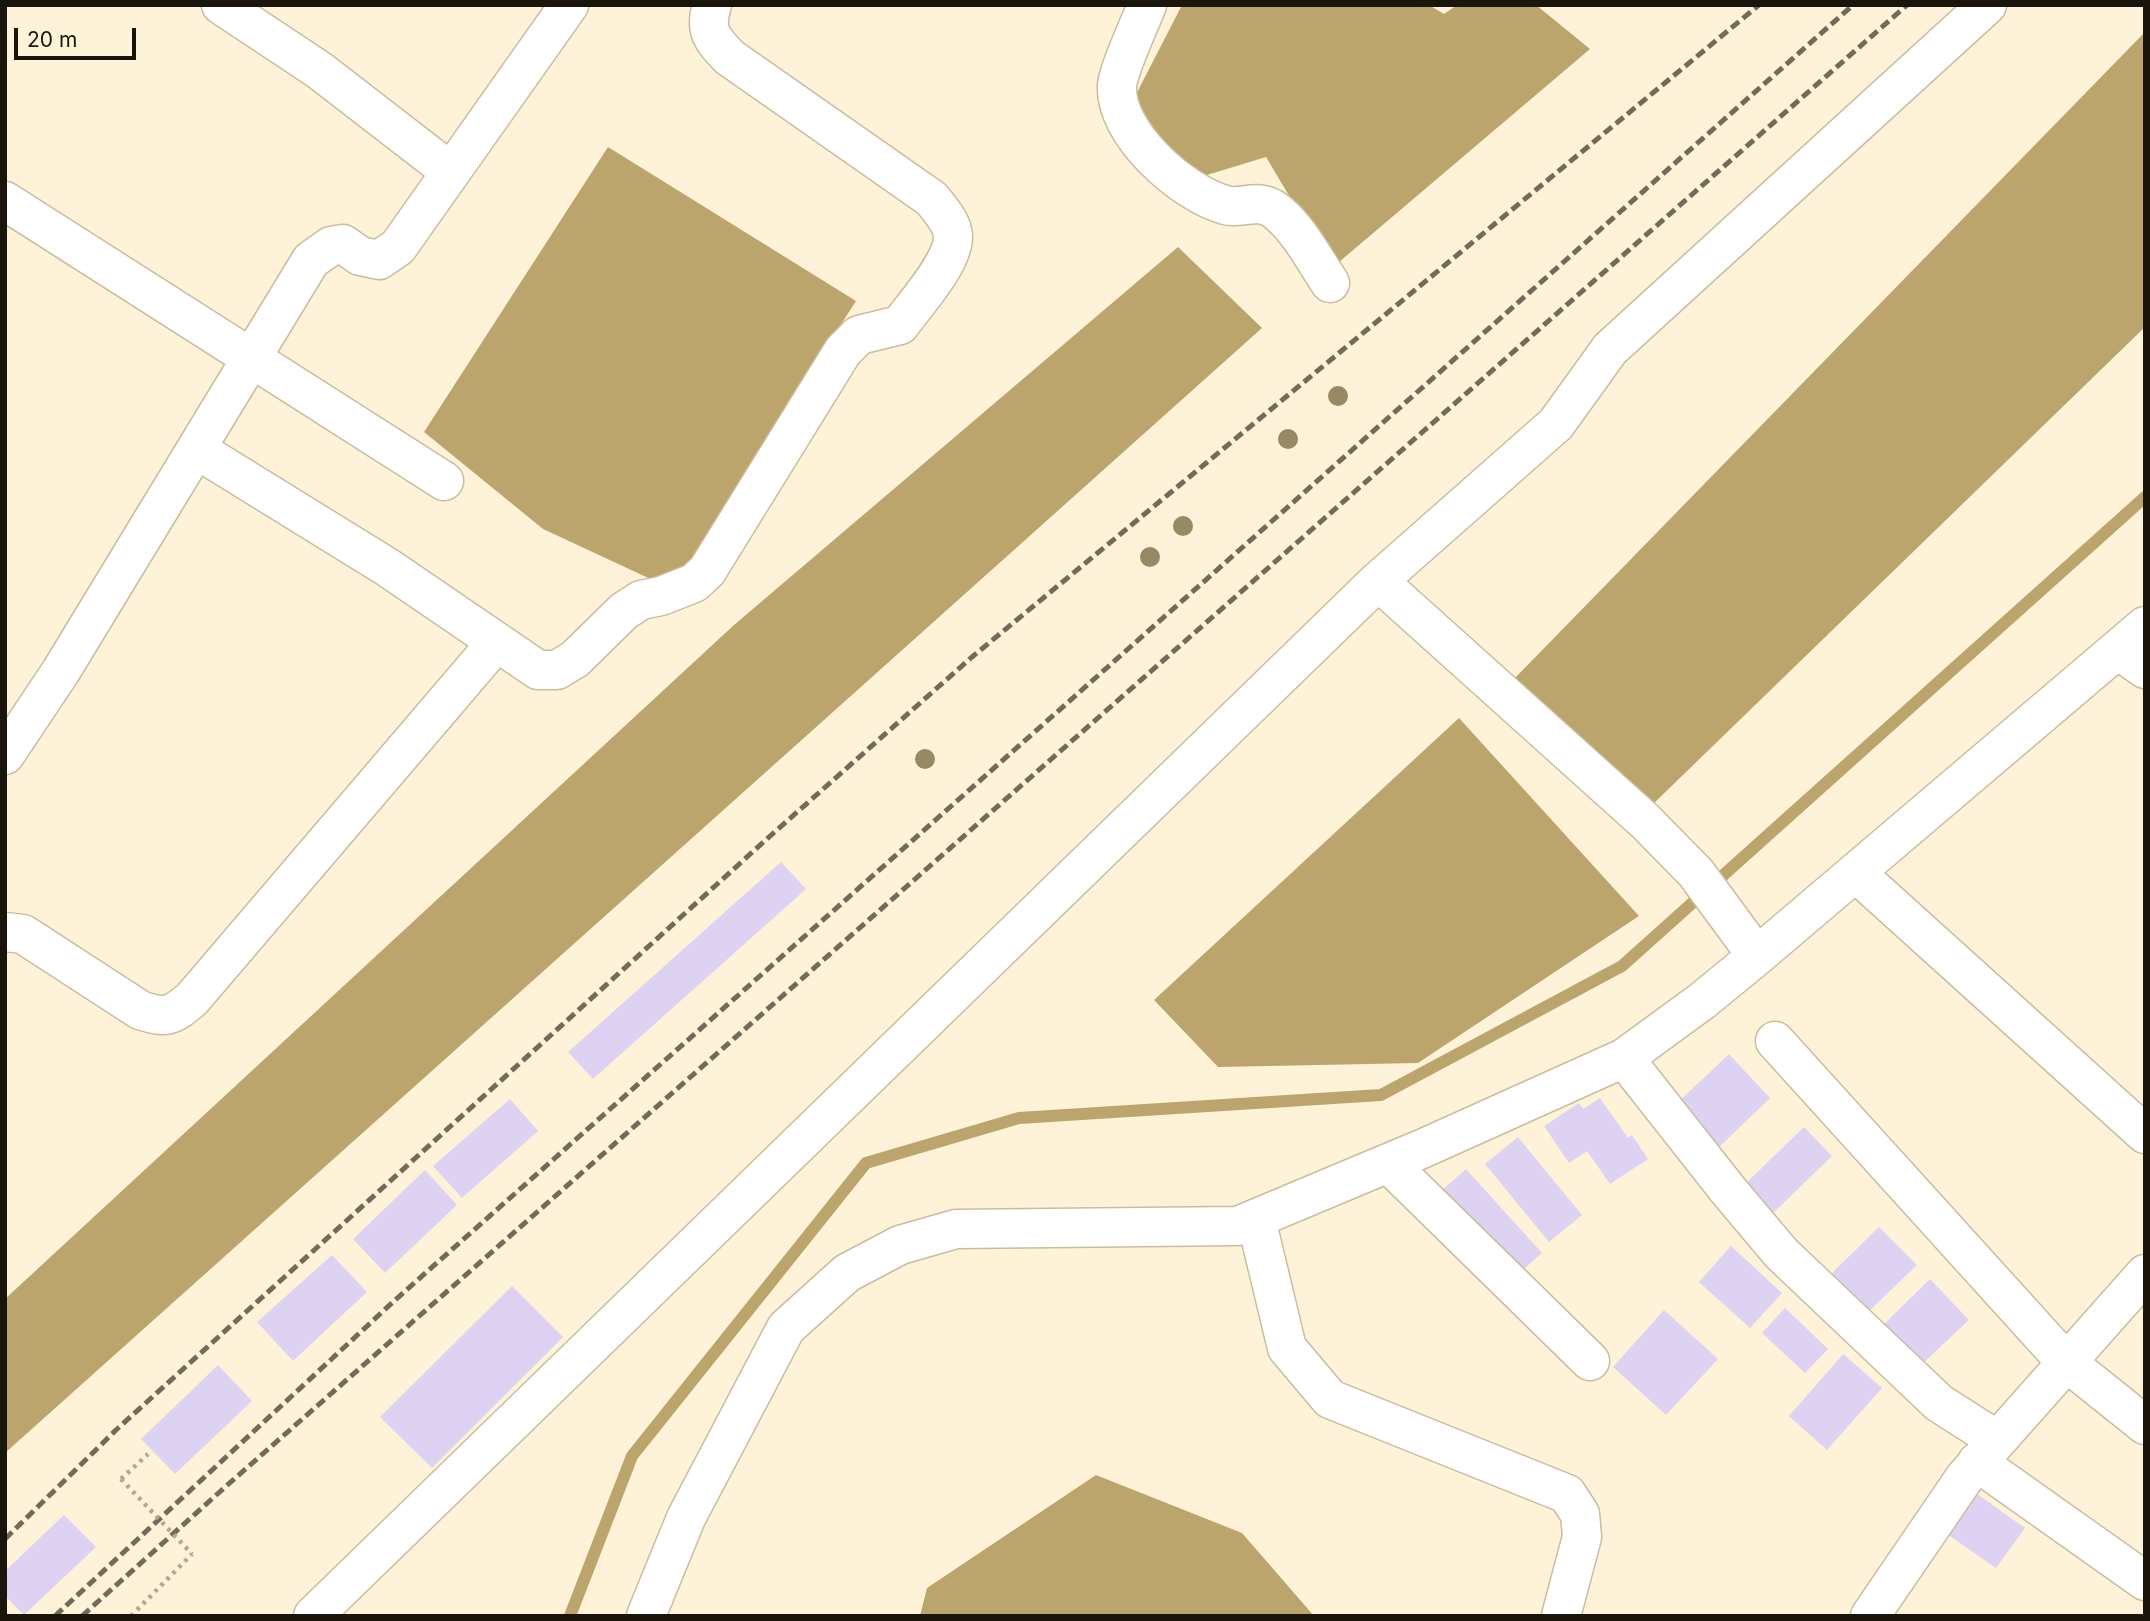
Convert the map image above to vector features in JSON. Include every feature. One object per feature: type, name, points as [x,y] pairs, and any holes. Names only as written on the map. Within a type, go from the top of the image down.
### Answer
[{"type":"street","points":[[221,5],[319,70],[451,172]]},
{"type":"street","points":[[5,755],[61,671],[311,260],[331,246],[343,244],[360,256],[379,260],[398,247],[569,5]]},
{"type":"street","points":[[196,449],[387,566],[538,670],[557,670],[575,659],[624,611],[641,600],[661,596],[694,583],[707,571],[843,351],[859,335],[900,325],[949,256],[953,236],[932,199],[729,57],[711,38],[708,19],[712,5]]},
{"type":"street","points":[[1147,5],[1117,83],[1119,109],[1132,132],[1166,170],[1198,194],[1228,207],[1254,203],[1275,209],[1296,232],[1330,283]]},
{"type":"street","points":[[313,1616],[1378,581],[1556,424],[1610,349],[1987,5]]},
{"type":"street","points":[[5,201],[444,481]]},
{"type":"street","points":[[1378,581],[1645,821],[1696,873],[1757,956]]},
{"type":"street","points":[[5,933],[23,934],[140,1010],[159,1016],[175,1013],[192,999],[496,643]]},
{"type":"street","points":[[646,1616],[686,1518],[786,1328],[847,1273],[900,1245],[956,1229],[1238,1226],[1624,1058],[1702,1001],[1856,873],[2136,648]]},
{"type":"street","points":[[1856,873],[2145,1134]]},
{"type":"street","points":[[1775,1041],[2065,1361],[2145,1425]]},
{"type":"street","points":[[1624,1058],[1781,1253],[1987,1451],[2145,1581]]},
{"type":"street","points":[[1388,1163],[1590,1361]]},
{"type":"street","points":[[1256,1219],[1287,1349],[1329,1399],[1567,1494],[1580,1514],[1582,1537],[1561,1616]]},
{"type":"street","points":[[1870,1616],[1965,1477],[2065,1361],[2145,1274]]},
{"type":"path","points":[[131,1616],[192,1554],[121,1479],[148,1454]]},
{"type":"shaded area","points":[[1182,5],[1429,5],[1444,14],[1457,5],[1536,5],[1590,49],[1332,268],[1266,157],[1197,178],[1130,106]]},
{"type":"shaded area","points":[[2145,32],[2145,327],[1652,805],[1514,679]]},
{"type":"shaded area","points":[[608,147],[856,301],[672,589],[543,529],[424,432]]},
{"type":"shaded area","points":[[1178,247],[1262,328],[5,1453],[5,1299],[734,625]]},
{"type":"shaded area","points":[[1459,718],[1639,916],[1418,1063],[1218,1067],[1154,1000]]},
{"type":"shaded area","points":[[1096,1475],[1242,1533],[1314,1616],[920,1616],[927,1588]]},
{"type":"building","points":[[781,862],[806,889],[593,1079],[568,1052]]},
{"type":"building","points":[[1729,1054],[1770,1098],[1715,1151],[1673,1107]]},
{"type":"building","points":[[1600,1098],[1628,1138],[1632,1135],[1648,1159],[1610,1184],[1587,1151],[1569,1163],[1544,1126],[1579,1103],[1583,1109]]},
{"type":"building","points":[[510,1099],[538,1131],[462,1198],[433,1166]]},
{"type":"building","points":[[1804,1127],[1832,1156],[1770,1216],[1742,1187]]},
{"type":"building","points":[[1518,1137],[1582,1215],[1549,1242],[1485,1164]]},
{"type":"building","points":[[1466,1169],[1542,1253],[1517,1275],[1441,1191]]},
{"type":"building","points":[[425,1170],[457,1205],[385,1273],[353,1239]]},
{"type":"building","points":[[1879,1227],[1917,1265],[1867,1313],[1830,1275]]},
{"type":"building","points":[[1731,1246],[1782,1293],[1750,1328],[1699,1282]]},
{"type":"building","points":[[332,1255],[367,1292],[293,1361],[257,1322]]},
{"type":"building","points":[[1930,1279],[1969,1320],[1920,1366],[1881,1327]]},
{"type":"building","points":[[512,1286],[563,1337],[432,1468],[380,1417]]},
{"type":"building","points":[[1785,1308],[1828,1349],[1805,1373],[1762,1333]]},
{"type":"building","points":[[1664,1310],[1718,1359],[1666,1415],[1613,1367]]},
{"type":"building","points":[[1843,1354],[1882,1388],[1827,1450],[1789,1416]]},
{"type":"building","points":[[218,1365],[252,1401],[175,1474],[141,1439]]},
{"type":"building","points":[[1970,1489],[2025,1528],[1996,1568],[1941,1530]]},
{"type":"building","points":[[64,1515],[96,1547],[24,1615],[5,1596],[5,1571]]},
{"type":"waterway","points":[[570,1616],[632,1456],[866,1163],[1019,1118],[1381,1095],[1622,966],[2145,497]]},
{"type":"railway","points":[[5,1539],[116,1430],[769,837],[972,657],[1759,5]]},
{"type":"railway","points":[[55,1616],[394,1301],[1853,5]]},
{"type":"railway","points":[[82,1616],[1907,5]]}]
